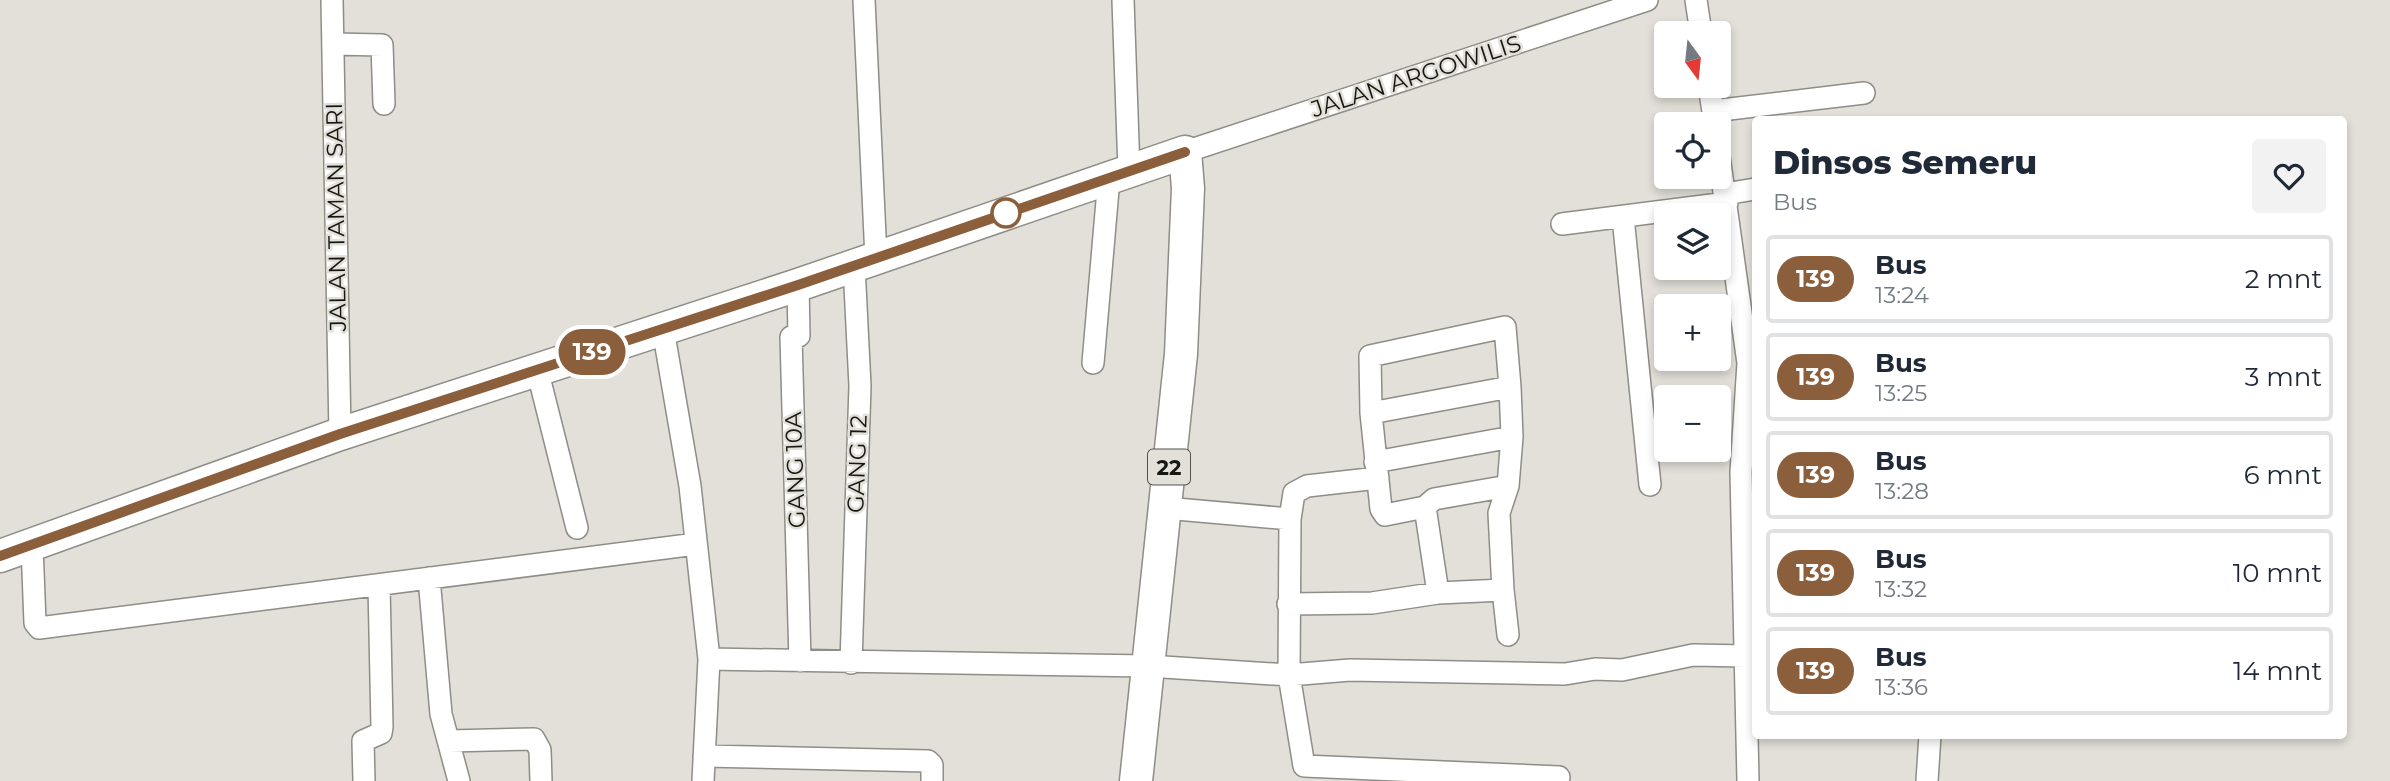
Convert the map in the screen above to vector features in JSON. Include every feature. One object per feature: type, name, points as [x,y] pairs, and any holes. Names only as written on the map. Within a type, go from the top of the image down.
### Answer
[{"type":"highway","points":[[0,556],[340,434],[798,285],[1185,152]]},
{"type":"highway","name":"22","points":[[1136,781],[1181,355],[1188,188],[1185,152]]},
{"type":"street","name":"JALAN TAMAN SARI","points":[[332,0],[340,434]]},
{"type":"street","name":"GANG 12","points":[[851,663],[865,262],[864,0]]},
{"type":"street","points":[[1093,363],[1119,174],[1123,0]]},
{"type":"street","name":"JALAN ARGOWILIS","points":[[1185,152],[1647,0]]},
{"type":"street","points":[[1696,0],[1699,21]]},
{"type":"street","points":[[333,44],[382,45],[384,104]]},
{"type":"street","points":[[1731,115],[1864,93]]},
{"type":"street","points":[[1725,189],[1746,271],[1744,321],[1748,363],[1741,472],[1750,549],[1745,656],[1750,694],[1748,781]]},
{"type":"street","points":[[1562,224],[1623,217],[1726,198],[1752,190]]},
{"type":"street","points":[[1623,217],[1650,485]]},
{"type":"street","name":"GANG 10A","points":[[798,285],[799,336],[791,337],[800,661]]},
{"type":"street","points":[[1508,486],[1434,499],[1425,507],[1385,514],[1381,509],[1371,413],[1370,356],[1505,327],[1511,437],[1508,486],[1499,513],[1508,635]]},
{"type":"street","points":[[663,329],[690,486],[709,659],[703,781]]},
{"type":"street","points":[[537,369],[577,528]]},
{"type":"street","points":[[1371,413],[1510,387]]},
{"type":"street","points":[[1511,437],[1307,486],[1294,493],[1290,519],[1289,676],[1301,762],[1309,769],[1346,767],[1559,777]]},
{"type":"street","points":[[1425,507],[1438,593]]},
{"type":"street","points":[[1165,508],[1290,519]]},
{"type":"street","points":[[32,545],[36,623],[39,628],[696,544]]},
{"type":"street","points":[[429,578],[441,714],[459,781]]},
{"type":"street","points":[[364,781],[361,747],[363,741],[381,733],[382,727],[379,585]]},
{"type":"street","points":[[1288,604],[1372,603],[1438,593],[1503,590]]},
{"type":"street","points":[[709,659],[1148,666],[1289,676],[1350,670],[1565,674],[1595,669],[1622,670],[1693,655],[1745,656]]},
{"type":"street","points":[[449,741],[534,739],[540,750],[541,781]]},
{"type":"street","points":[[1927,781],[1930,739]]},
{"type":"street","points":[[705,757],[928,761],[932,765],[932,781]]},
{"type":"bus line","name":"139","points":[[0,556],[340,434],[798,285],[1185,152]]}]
